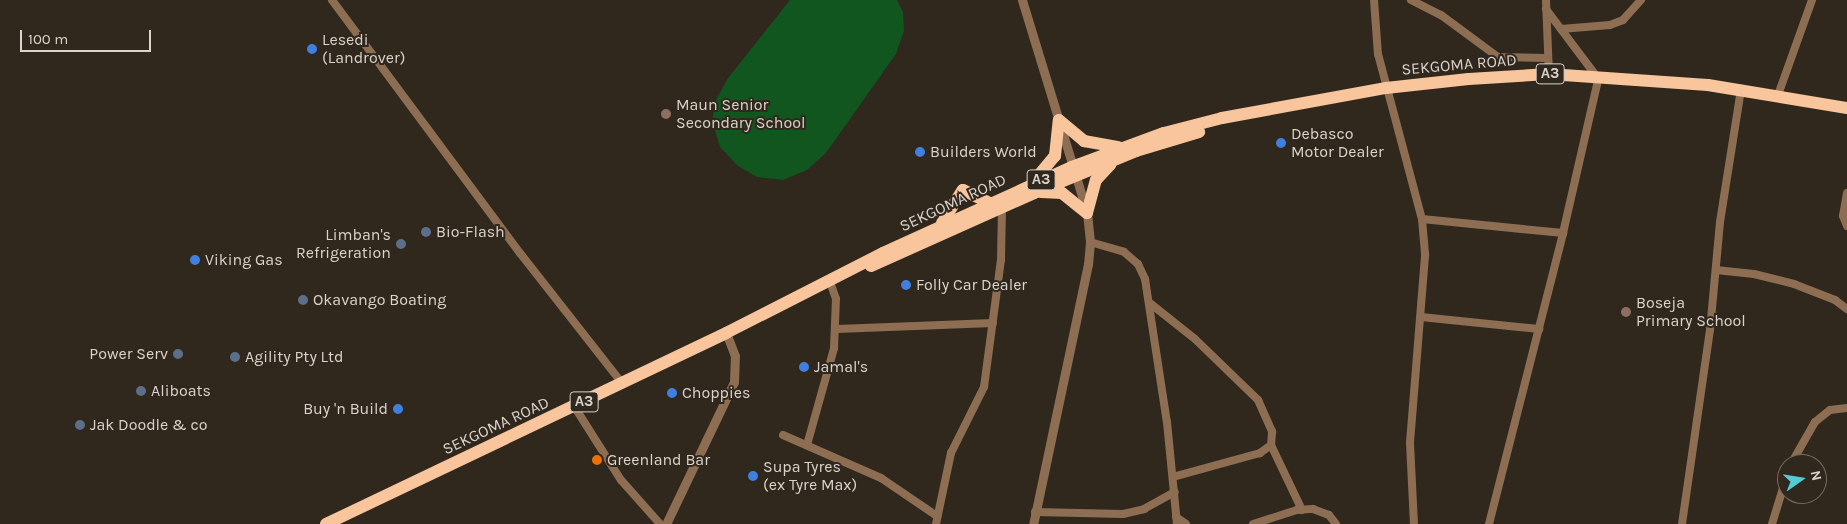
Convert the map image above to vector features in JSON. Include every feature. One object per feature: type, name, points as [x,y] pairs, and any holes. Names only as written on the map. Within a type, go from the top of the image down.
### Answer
[{"type":"highway","name":"SEKGOMA ROAD","points":[[326,524],[344,520],[574,406],[726,334],[939,227],[1123,151],[1222,118],[1254,114],[1386,88],[1469,78],[1549,74],[1741,89],[1847,108]]},
{"type":"highway","points":[[1059,120],[1084,141],[1123,151]]},
{"type":"highway","points":[[1059,120],[1055,156],[1032,189],[1062,193],[1087,213],[1090,196],[1100,174],[1123,151]]},
{"type":"highway","points":[[939,227],[952,212],[964,190],[996,205]]},
{"type":"highway","name":"SEKGOMA ROAD","points":[[835,280],[888,260],[996,205]]},
{"type":"street","points":[[332,0],[520,253],[622,384]]},
{"type":"street","points":[[1022,0],[1087,213],[1090,242],[1088,264],[1033,524]]},
{"type":"street","points":[[1374,0],[1378,54],[1422,218],[1425,256],[1410,443],[1414,524]]},
{"type":"street","points":[[1411,0],[1448,19],[1498,57],[1546,58]]},
{"type":"street","points":[[1546,0],[1546,58],[1549,74]]},
{"type":"street","points":[[1561,29],[1610,25],[1622,20],[1641,0]]},
{"type":"street","points":[[1778,95],[1812,0]]},
{"type":"street","points":[[1489,524],[1540,329],[1592,112],[1597,77],[1546,9]]},
{"type":"street","points":[[1682,524],[1710,330],[1716,270],[1741,89]]},
{"type":"street","points":[[1847,193],[1843,216],[1847,226]]},
{"type":"street","points":[[784,436],[881,478],[936,522],[951,453],[984,387],[1001,260],[996,205]]},
{"type":"street","points":[[1422,218],[1563,233]]},
{"type":"street","points":[[1090,242],[1124,252],[1138,264],[1151,304],[1175,492],[1176,520],[1186,524]]},
{"type":"street","points":[[1716,270],[1754,274],[1794,284],[1835,300],[1847,309]]},
{"type":"street","points":[[807,445],[836,329],[835,280]]},
{"type":"street","points":[[1151,304],[1195,339],[1258,400],[1272,432],[1271,445],[1302,510]]},
{"type":"street","points":[[1421,318],[1540,329]]},
{"type":"street","points":[[836,329],[993,323]]},
{"type":"street","points":[[666,524],[734,382],[735,356],[726,334]]},
{"type":"street","points":[[574,406],[620,480],[660,524]]},
{"type":"street","points":[[1797,454],[1815,422],[1830,410],[1847,408]]},
{"type":"street","points":[[1173,477],[1260,454],[1271,445]]},
{"type":"street","points":[[1035,512],[1123,514],[1144,509],[1175,492]]},
{"type":"street","points":[[1772,524],[1778,504]]},
{"type":"street","points":[[1253,524],[1302,510],[1320,511],[1336,524]]},
{"type":"green space","points":[[790,0],[897,0],[903,12],[904,31],[896,54],[826,153],[807,170],[783,180],[757,177],[738,166],[720,147],[712,121],[716,100],[728,78]]},
{"type":"place","name":"Lesedi (Landrover)","points":[[312,49]]},
{"type":"place","name":"Maun Senior Secondary School","points":[[666,114]]},
{"type":"place","name":"Debasco Motor Dealer","points":[[1281,143]]},
{"type":"place","name":"Builders World","points":[[920,152]]},
{"type":"place","name":"Bio-Flash","points":[[426,232]]},
{"type":"place","name":"Limban's Refrigeration","points":[[401,244]]},
{"type":"place","name":"Viking Gas","points":[[195,260]]},
{"type":"place","name":"Folly Car Dealer","points":[[906,285]]},
{"type":"place","name":"Okavango Boating","points":[[303,300]]},
{"type":"place","name":"Boseja Primary School","points":[[1626,312]]},
{"type":"place","name":"Power Serv","points":[[178,354]]},
{"type":"place","name":"Agility Pty Ltd","points":[[235,357]]},
{"type":"place","name":"Jamal's","points":[[804,367]]},
{"type":"place","name":"Aliboats","points":[[141,391]]},
{"type":"place","name":"Choppies","points":[[672,393]]},
{"type":"place","name":"Buy 'n Build","points":[[398,409]]},
{"type":"place","name":"Jak Doodle & co","points":[[80,425]]},
{"type":"place","name":"Greenland Bar","points":[[597,460]]},
{"type":"place","name":"Supa Tyres (ex Tyre Max)","points":[[753,476]]}]
